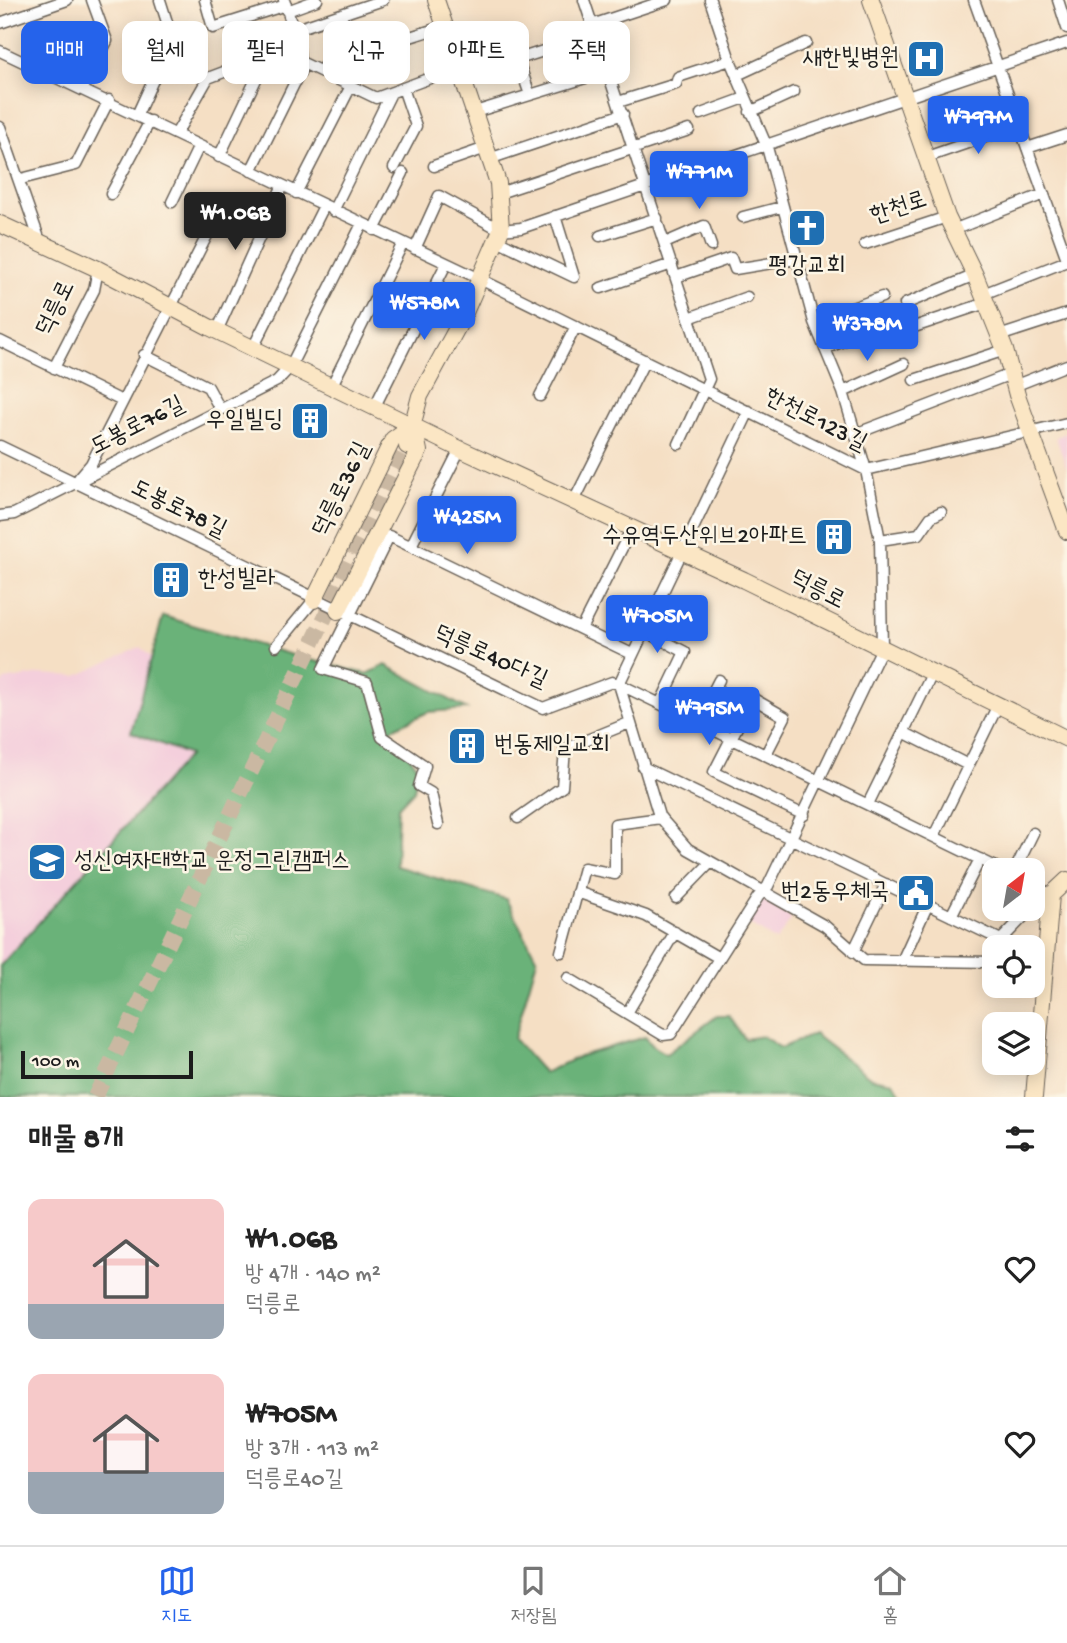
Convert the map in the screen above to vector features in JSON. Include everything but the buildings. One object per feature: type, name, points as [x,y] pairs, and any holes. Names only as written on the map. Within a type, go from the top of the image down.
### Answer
[{"type":"main road","points":[[436,0],[443,21]]},
{"type":"main road","name":"한천로","points":[[871,0],[950,224],[975,275],[1002,343],[1012,380],[1067,531]]},
{"type":"main road","points":[[407,446],[420,396],[480,279],[499,235],[499,193],[465,84]]},
{"type":"main road","name":"덕릉로","points":[[0,224],[98,269],[217,331],[460,449],[744,580],[1067,739]]},
{"type":"main road","name":"덕릉로36길","points":[[314,600],[393,439],[413,425],[419,451],[343,613]]},
{"type":"main road","points":[[1044,935],[1051,895],[1067,880]]},
{"type":"main road","points":[[1034,1097],[1038,998]]},
{"type":"street","points":[[0,23],[67,0]]},
{"type":"street","points":[[83,88],[107,41],[92,0]]},
{"type":"street","points":[[160,0],[167,21]]},
{"type":"street","points":[[205,0],[214,28],[286,5],[317,0]]},
{"type":"street","points":[[309,25],[383,0]]},
{"type":"street","points":[[584,0],[591,21]]},
{"type":"street","points":[[614,21],[667,0]]},
{"type":"street","points":[[568,978],[663,1035],[671,1034],[763,892],[804,816],[882,649],[880,540],[866,470],[843,392],[814,322],[767,147],[750,112],[710,0]]},
{"type":"street","points":[[908,329],[1067,260],[1064,244],[974,0]]},
{"type":"street","points":[[1061,1],[1067,28]]},
{"type":"street","points":[[321,70],[327,63],[424,33]]},
{"type":"street","points":[[737,75],[806,43]]},
{"type":"street","points":[[499,235],[767,147],[1067,43]]},
{"type":"street","name":"한천로123길","points":[[0,51],[109,100],[282,187],[480,279],[866,470],[1067,423]]},
{"type":"street","points":[[618,102],[676,84],[678,77],[730,60]]},
{"type":"street","points":[[309,65],[376,98],[424,82]]},
{"type":"street","points":[[176,134],[208,78],[222,72]]},
{"type":"street","points":[[137,115],[151,84]]},
{"type":"street","points":[[219,156],[254,84]]},
{"type":"street","points":[[251,172],[293,84]]},
{"type":"street","points":[[526,84],[530,95]]},
{"type":"street","points":[[475,112],[566,84]]},
{"type":"street","points":[[612,84],[709,379],[707,389],[678,444]]},
{"type":"street","points":[[296,193],[351,86]]},
{"type":"street","points":[[374,230],[416,126],[403,88]]},
{"type":"street","points":[[750,112],[794,92]]},
{"type":"street","points":[[253,348],[391,93]]},
{"type":"street","points":[[701,114],[745,98]]},
{"type":"street","points":[[21,179],[76,165],[109,100]]},
{"type":"street","points":[[434,166],[488,154],[623,114]]},
{"type":"street","points":[[111,194],[150,121]]},
{"type":"street","name":"한천로","points":[[927,157],[1019,125]]},
{"type":"street","points":[[0,127],[21,179],[41,244]]},
{"type":"street","points":[[499,193],[689,130]]},
{"type":"street","points":[[1027,148],[1067,135]]},
{"type":"street","points":[[172,202],[199,146]]},
{"type":"street","points":[[217,331],[282,187]]},
{"type":"street","name":"한천로","points":[[865,244],[950,224],[1044,194]]},
{"type":"street","points":[[415,249],[439,196],[499,235],[573,276],[575,273],[555,216]]},
{"type":"street","points":[[743,217],[781,206]]},
{"type":"street","points":[[75,483],[91,464],[221,208]]},
{"type":"street","points":[[600,236],[657,218]]},
{"type":"street","points":[[290,367],[362,224]]},
{"type":"street","points":[[665,243],[704,226],[710,246]]},
{"type":"street","points":[[332,385],[403,243]]},
{"type":"street","points":[[676,277],[731,258],[736,269],[797,259]]},
{"type":"street","points":[[375,406],[446,264]]},
{"type":"street","points":[[600,288],[672,264]]},
{"type":"street","name":"덕릉로","points":[[54,368],[94,290],[98,269]]},
{"type":"street","points":[[905,304],[975,275]]},
{"type":"street","points":[[690,318],[747,297]]},
{"type":"street","points":[[814,322],[882,297]]},
{"type":"street","points":[[914,380],[1067,314]]},
{"type":"street","points":[[825,349],[879,325]]},
{"type":"street","points":[[540,396],[576,326]]},
{"type":"street","points":[[0,341],[122,401]]},
{"type":"street","points":[[144,355],[208,387],[220,410]]},
{"type":"street","points":[[574,501],[645,360]]},
{"type":"street","points":[[843,392],[904,364]]},
{"type":"street","points":[[855,434],[1012,380],[1067,365]]},
{"type":"street","name":"도봉로76길","points":[[0,516],[14,514],[277,381],[290,367]]},
{"type":"street","points":[[749,411],[619,684],[629,723],[661,818],[688,849],[825,926],[864,960],[982,962]]},
{"type":"street","name":"도봉로78길","points":[[0,446],[343,613]]},
{"type":"street","points":[[411,546],[460,449]]},
{"type":"street","points":[[880,540],[919,534],[932,517],[941,512]]},
{"type":"street","points":[[581,629],[632,528]]},
{"type":"street","points":[[438,824],[431,793],[419,786],[425,766],[382,737],[367,682],[323,669],[343,613],[390,536],[632,654]]},
{"type":"street","name":"덕릉로36길","points":[[276,646],[314,600]]},
{"type":"street","name":"덕릉로40다길","points":[[343,613],[543,708],[612,682],[619,684]]},
{"type":"street","points":[[643,630],[685,652],[661,702]]},
{"type":"street","points":[[868,804],[932,674]]},
{"type":"street","points":[[698,721],[719,680]]},
{"type":"street","points":[[619,684],[661,702],[980,859],[951,916]]},
{"type":"street","points":[[766,754],[785,717],[752,698],[714,772],[804,816]]},
{"type":"street","points":[[934,836],[998,705]]},
{"type":"street","points":[[518,818],[562,787],[565,749],[629,723]]},
{"type":"street","points":[[903,732],[968,765]]},
{"type":"street","points":[[643,767],[1001,940],[1019,921]]},
{"type":"street","points":[[561,952],[584,868],[614,874],[615,824],[661,818]]},
{"type":"street","points":[[1021,858],[1033,833]]},
{"type":"street","points":[[676,898],[711,862]]},
{"type":"street","points":[[853,952],[886,884]]},
{"type":"street","points":[[578,892],[646,916],[719,958]]},
{"type":"street","points":[[1045,892],[1051,895],[1045,899]]},
{"type":"street","points":[[902,961],[928,904]]},
{"type":"street","points":[[627,1013],[675,932]]},
{"type":"shaded area","points":[[1067,433],[1067,469],[1056,437]]},
{"type":"shaded area","name":"성신여자대학교 운정그린캠퍼스","points":[[140,647],[152,658],[132,732],[189,754],[0,969],[0,688],[4,680],[41,674],[77,676]]},
{"type":"shaded area","points":[[761,898],[792,918],[776,941],[746,922]]},
{"type":"green space","points":[[163,616],[295,656],[367,674],[386,665],[467,709],[428,712],[390,730],[418,768],[414,790],[398,807],[396,866],[506,899],[537,959],[514,1039],[544,1073],[580,1056],[645,1037],[654,1047],[666,1054],[717,1016],[729,1016],[745,1039],[762,1036],[781,1048],[814,1034],[871,1078],[893,1082],[903,1097],[0,1097],[0,966],[189,755],[131,732]]},
{"type":"tunnel","points":[[95,1097],[407,446]]},
{"type":"place","name":"새한빛병원","points":[[926,59]]},
{"type":"place","name":"평강교회","points":[[807,228]]},
{"type":"place","name":"우일빌딩","points":[[310,421]]},
{"type":"place","name":"수유역두산위브2아파트","points":[[834,537]]},
{"type":"place","name":"한성빌라","points":[[171,580]]},
{"type":"place","name":"번동제일교회","points":[[467,746]]},
{"type":"place","name":"성신여자대학교 운정그린캠퍼스","points":[[47,862]]},
{"type":"place","name":"번2동우체국","points":[[916,893]]}]
